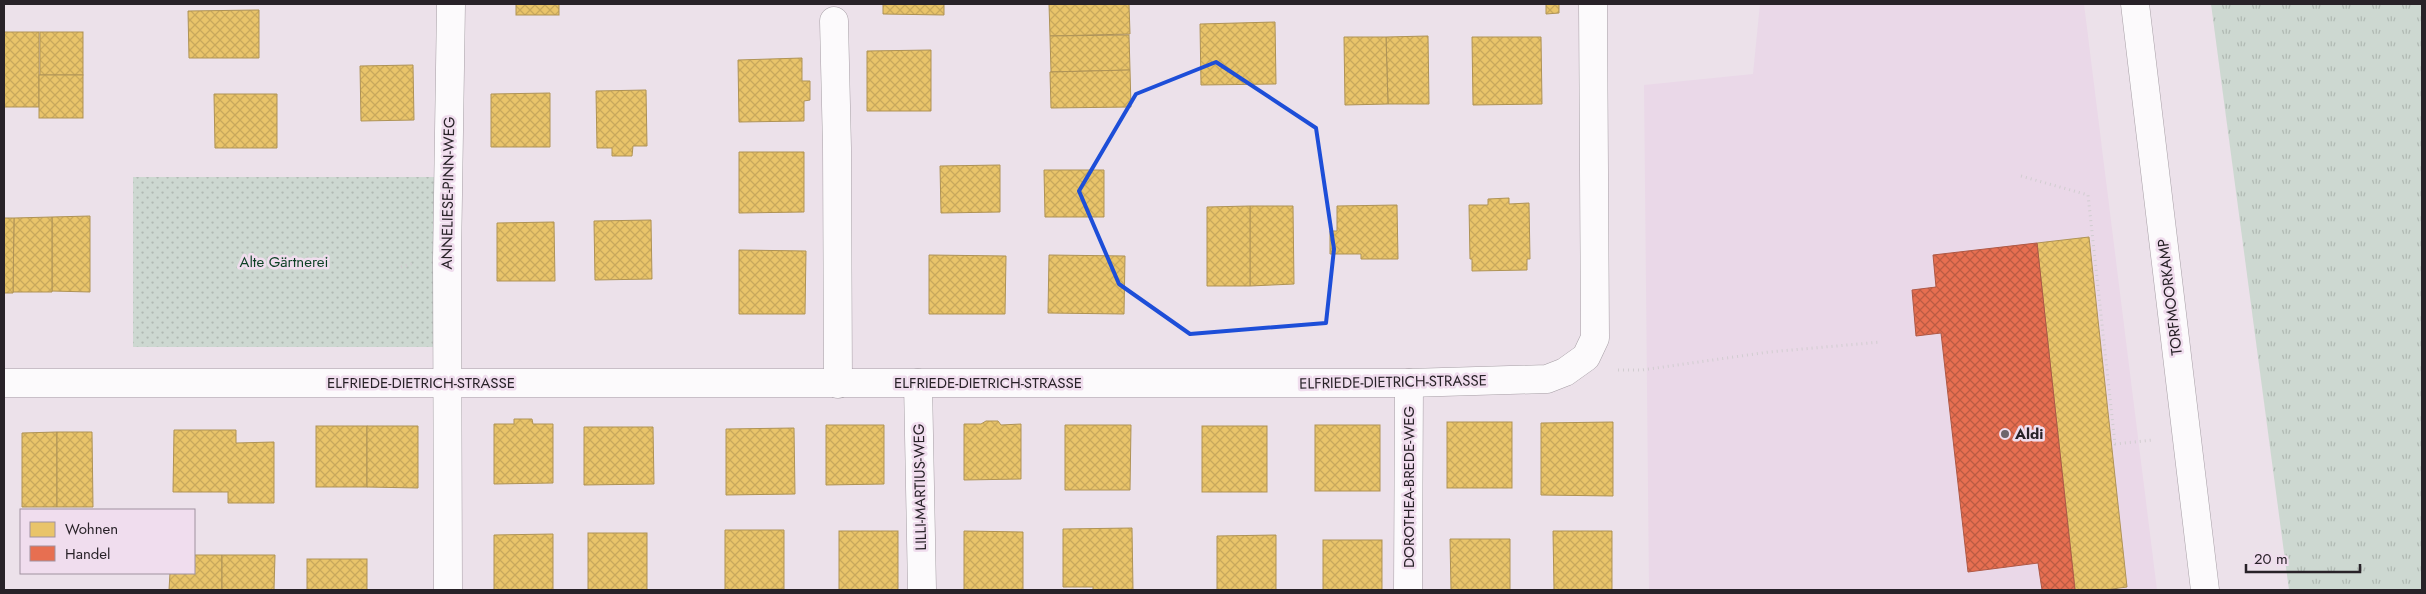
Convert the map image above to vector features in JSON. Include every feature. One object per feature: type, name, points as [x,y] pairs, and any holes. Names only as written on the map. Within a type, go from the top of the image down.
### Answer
[{"type":"street","name":"ANNELIESE-PINN-WEG","points":[[448,590],[447,259],[451,4]]},
{"type":"street","points":[[1586,357],[1595,338],[1593,4]]},
{"type":"street","name":"TORFMOORKAMP","points":[[2135,4],[2205,590]]},
{"type":"street","points":[[834,21],[837,148],[838,384]]},
{"type":"street","name":"ELFRIEDE-DIETRICH-STRASSE","points":[[4,383],[1409,383],[1547,379],[1565,372],[1586,357]]},
{"type":"street","name":"LILLI-MARTIUS-WEG","points":[[918,383],[922,590]]},
{"type":"street","name":"DOROTHEA-BREDE-WEG","points":[[1408,590],[1409,383]]},
{"type":"path","points":[[2021,176],[2088,195],[2115,444],[2162,438]]},
{"type":"path","points":[[1586,357],[1604,368],[1631,371],[1769,352],[1881,342]]},
{"type":"highlighted area","points":[[1216,62],[1316,128],[1334,249],[1326,323],[1190,334],[1119,284],[1079,191],[1136,94]]},
{"type":"shaded area","points":[[1760,4],[2084,4],[2157,590],[1649,590],[1644,85],[1753,74]]},
{"type":"green space","points":[[2211,4],[2422,4],[2422,590],[2289,590]]},
{"type":"green space","name":"Alte Gärtnerei","points":[[133,177],[435,177],[435,347],[133,347]]},
{"type":"building: Wohnen","points":[[516,4],[559,4],[559,15],[516,15]]},
{"type":"building: Wohnen","points":[[883,4],[944,4],[944,15],[883,14]]},
{"type":"building: Wohnen","points":[[1049,4],[1129,4],[1130,34],[1050,36]]},
{"type":"building: Wohnen","points":[[1546,4],[1559,4],[1559,13],[1546,14]]},
{"type":"building: Wohnen","points":[[259,10],[259,58],[189,58],[188,11]]},
{"type":"building: Wohnen","points":[[1275,22],[1276,84],[1201,85],[1200,24]]},
{"type":"building: Wohnen","points":[[4,32],[39,32],[39,107],[4,107]]},
{"type":"building: Wohnen","points":[[40,32],[83,32],[83,75],[40,75]]},
{"type":"building: Wohnen","points":[[1129,35],[1130,70],[1051,72],[1050,36]]},
{"type":"building: Wohnen","points":[[1428,36],[1429,104],[1388,104],[1386,37]]},
{"type":"building: Wohnen","points":[[1344,37],[1386,37],[1388,104],[1345,105]]},
{"type":"building: Wohnen","points":[[1472,37],[1541,37],[1542,104],[1473,105]]},
{"type":"building: Wohnen","points":[[931,50],[931,111],[867,111],[867,51]]},
{"type":"building: Wohnen","points":[[802,58],[802,81],[810,81],[810,100],[804,101],[804,121],[739,122],[738,60]]},
{"type":"building: Wohnen","points":[[413,65],[414,120],[361,121],[360,66]]},
{"type":"building: Wohnen","points":[[1130,70],[1131,107],[1051,108],[1050,72]]},
{"type":"building: Wohnen","points":[[39,75],[83,75],[83,118],[39,118]]},
{"type":"building: Wohnen","points":[[646,90],[647,146],[633,146],[632,156],[612,156],[612,148],[597,148],[596,91]]},
{"type":"building: Wohnen","points":[[550,93],[550,147],[491,147],[491,94]]},
{"type":"building: Wohnen","points":[[214,94],[277,94],[277,148],[215,148]]},
{"type":"building: Wohnen","points":[[739,152],[804,152],[804,212],[739,213]]},
{"type":"building: Wohnen","points":[[1000,165],[1000,212],[941,213],[940,166]]},
{"type":"building: Wohnen","points":[[1044,170],[1104,170],[1104,217],[1045,217]]},
{"type":"building: Wohnen","points":[[1509,198],[1509,204],[1529,203],[1530,259],[1527,259],[1527,270],[1472,271],[1469,205],[1488,205],[1488,199]]},
{"type":"building: Wohnen","points":[[1397,205],[1398,259],[1361,259],[1361,254],[1330,254],[1330,231],[1337,231],[1337,206]]},
{"type":"building: Wohnen","points":[[1250,206],[1293,206],[1294,284],[1250,286]]},
{"type":"building: Wohnen","points":[[1250,206],[1250,286],[1207,286],[1207,207]]},
{"type":"building: Wohnen","points":[[90,216],[90,292],[52,291],[52,217]]},
{"type":"building: Wohnen","points":[[52,217],[52,292],[13,292],[14,218]]},
{"type":"building: Wohnen","points":[[4,218],[14,218],[13,293],[4,293]]},
{"type":"building: Wohnen","points":[[651,220],[652,279],[595,280],[594,221]]},
{"type":"building: Wohnen","points":[[554,222],[555,281],[497,281],[497,223]]},
{"type":"building: Wohnen","points":[[2089,237],[2127,587],[2105,590],[2075,590],[2037,243]]},
{"type":"building: Wohnen","points":[[739,250],[806,251],[805,314],[739,314]]},
{"type":"building: Wohnen","points":[[929,255],[1006,256],[1005,314],[929,314]]},
{"type":"building: Wohnen","points":[[1049,255],[1125,256],[1124,314],[1048,313]]},
{"type":"building: Wohnen","points":[[514,419],[532,419],[533,424],[553,424],[553,483],[494,484],[494,424],[514,424]]},
{"type":"building: Wohnen","points":[[986,421],[998,421],[1001,425],[1021,424],[1021,479],[964,480],[964,424],[981,424]]},
{"type":"building: Wohnen","points":[[1447,422],[1512,422],[1512,488],[1447,488]]},
{"type":"building: Wohnen","points":[[1613,422],[1613,496],[1541,495],[1541,423]]},
{"type":"building: Wohnen","points":[[826,425],[884,425],[884,484],[826,485]]},
{"type":"building: Wohnen","points":[[1065,425],[1131,425],[1130,490],[1065,490]]},
{"type":"building: Wohnen","points":[[1315,425],[1380,425],[1380,491],[1315,491]]},
{"type":"building: Wohnen","points":[[316,426],[367,426],[367,487],[316,487]]},
{"type":"building: Wohnen","points":[[367,426],[418,426],[418,488],[367,487]]},
{"type":"building: Wohnen","points":[[1202,426],[1267,426],[1267,492],[1202,492]]},
{"type":"building: Wohnen","points":[[584,427],[653,427],[654,484],[584,485]]},
{"type":"building: Wohnen","points":[[794,428],[795,494],[726,495],[726,429]]},
{"type":"building: Wohnen","points":[[174,430],[236,430],[236,443],[274,442],[274,503],[228,503],[228,492],[173,492]]},
{"type":"building: Wohnen","points":[[57,432],[57,507],[22,507],[22,433]]},
{"type":"building: Wohnen","points":[[57,432],[92,432],[93,507],[57,507]]},
{"type":"building: Wohnen","points":[[1132,528],[1133,590],[1093,590],[1093,587],[1063,587],[1063,529]]},
{"type":"building: Wohnen","points":[[725,530],[784,530],[784,589],[725,590]]},
{"type":"building: Wohnen","points":[[839,531],[898,531],[898,590],[839,590]]},
{"type":"building: Wohnen","points":[[964,531],[1023,532],[1023,590],[964,590]]},
{"type":"building: Wohnen","points":[[1553,531],[1612,531],[1612,590],[1554,590]]},
{"type":"building: Wohnen","points":[[588,533],[647,533],[647,590],[588,590]]},
{"type":"building: Wohnen","points":[[553,534],[553,590],[494,590],[494,535]]},
{"type":"building: Wohnen","points":[[1276,535],[1276,590],[1217,590],[1217,536]]},
{"type":"building: Wohnen","points":[[1450,539],[1510,539],[1510,590],[1451,590]]},
{"type":"building: Wohnen","points":[[1323,540],[1382,540],[1382,590],[1323,590]]},
{"type":"building: Wohnen","points":[[195,555],[222,555],[222,590],[169,590],[170,574],[195,574]]},
{"type":"building: Wohnen","points":[[222,555],[275,555],[274,590],[222,590]]},
{"type":"building: Wohnen","points":[[307,559],[367,559],[367,590],[307,590]]},
{"type":"building: Handel","name":"Aldi","points":[[2037,243],[2075,590],[2042,590],[2038,563],[1968,572],[1941,333],[1916,336],[1912,290],[1936,287],[1933,255]]},
{"type":"place","name":"Aldi","points":[[2005,434]]}]
